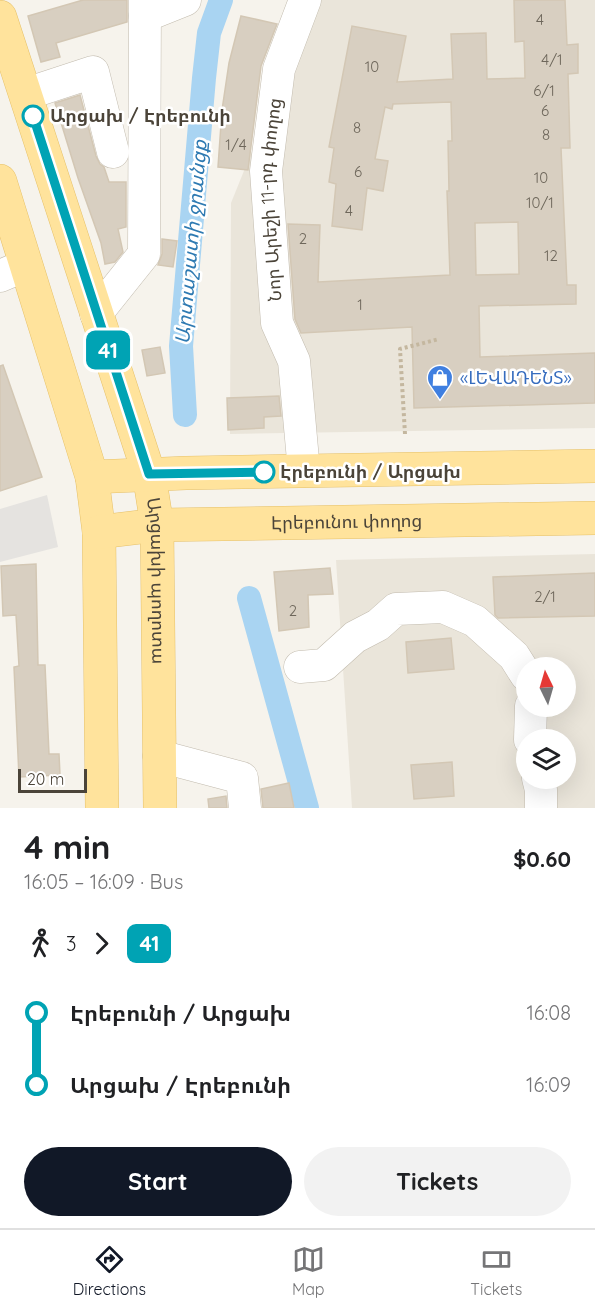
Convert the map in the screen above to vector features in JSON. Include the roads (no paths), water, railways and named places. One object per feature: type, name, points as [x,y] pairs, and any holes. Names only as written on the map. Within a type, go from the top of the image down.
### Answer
[{"type":"main road","name":"Արցախի պողոտա","points":[[0,17],[149,474],[157,525],[160,808]]},
{"type":"main road","points":[[0,181],[13,271],[92,477],[99,532],[102,808]]},
{"type":"main road","points":[[92,477],[595,466]]},
{"type":"main road","name":"Էրեբունու փողոց","points":[[99,532],[157,525],[595,518]]},
{"type":"street","points":[[96,314],[144,254],[145,8],[185,0]]},
{"type":"street","name":"Նոր Արեշի 11-րդ փողոց","points":[[304,471],[294,361],[277,323],[266,171],[279,69],[305,0]]},
{"type":"street","points":[[26,94],[93,72],[112,152]]},
{"type":"street","points":[[300,667],[324,665],[355,637],[378,625],[396,609],[443,608],[475,621],[516,659]]},
{"type":"street","points":[[159,756],[242,778],[245,808]]},
{"type":"street","points":[[541,789],[541,808]]},
{"type":"waterway","name":"Արտաշատի ջրանցք","points":[[185,415],[181,346],[204,78],[209,33],[221,0]]},
{"type":"waterway","name":"Արտաշատի ջրանցք","points":[[249,598],[307,808]]},
{"type":"place","name":"Արցախ / Էրեբունի","points":[[33,116]]},
{"type":"place","name":"«ԼԵՎԱԴԵՆՏ»","points":[[440,401]]},
{"type":"place","name":"Էրեբունի / Արցախ","points":[[264,472]]}]
